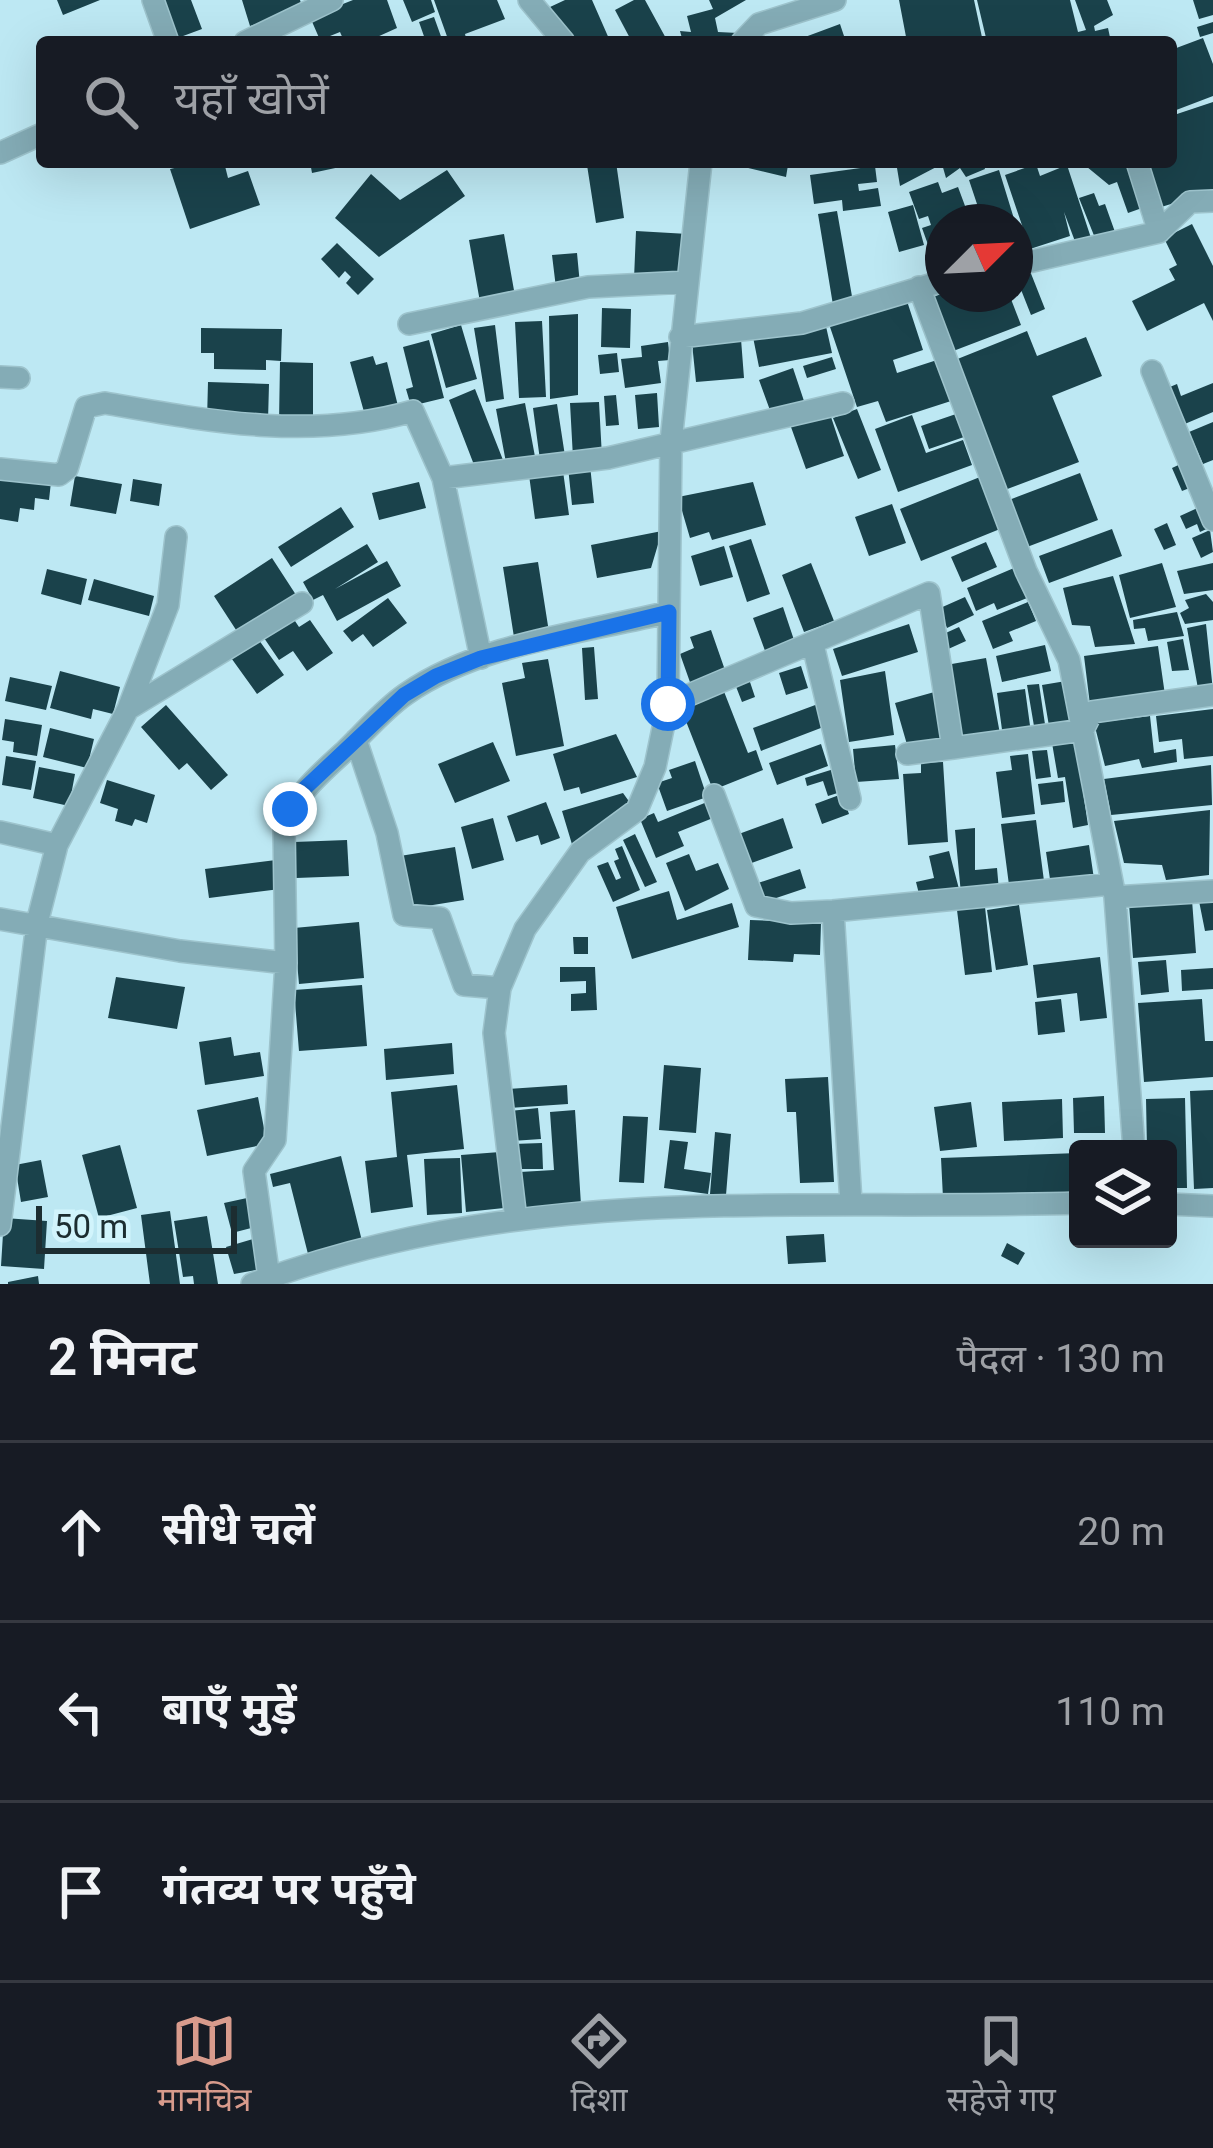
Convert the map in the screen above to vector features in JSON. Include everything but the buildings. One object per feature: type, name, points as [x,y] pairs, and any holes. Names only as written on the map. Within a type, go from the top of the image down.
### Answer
[{"type":"street","points":[[154,0],[166,36]]},
{"type":"street","points":[[257,36],[332,0]]},
{"type":"street","points":[[530,0],[559,36]]},
{"type":"street","points":[[748,36],[759,24],[835,0]]},
{"type":"street","points":[[0,153],[36,137]]},
{"type":"street","points":[[516,1220],[494,1033],[500,988],[525,928],[580,852],[637,810],[655,767],[668,704],[671,440],[700,168]]},
{"type":"street","points":[[1139,168],[1159,232]]},
{"type":"street","points":[[1033,261],[1159,232],[1190,202],[1213,200]]},
{"type":"street","points":[[409,324],[588,286],[688,282]]},
{"type":"street","points":[[680,337],[802,323],[925,286]]},
{"type":"street","points":[[919,287],[1025,571],[1069,660],[1113,890],[1132,1140]]},
{"type":"street","points":[[1152,371],[1213,520]]},
{"type":"street","points":[[0,469],[59,475],[67,469],[86,407],[105,403],[251,428],[374,422],[412,411],[443,478],[481,658]]},
{"type":"street","points":[[443,478],[608,458],[843,404]]},
{"type":"street","points":[[0,1225],[37,923],[57,845],[128,709],[168,604],[176,537]]},
{"type":"street","points":[[668,704],[929,593],[953,748]]},
{"type":"street","points":[[128,709],[302,603]]},
{"type":"street","points":[[669,612],[481,658],[404,695],[290,809],[284,828],[286,962],[275,1140],[254,1163],[261,1281],[469,1224],[662,1204],[1069,1203]]},
{"type":"street","points":[[813,645],[850,799]]},
{"type":"street","points":[[1083,730],[1092,712],[1213,695]]},
{"type":"street","points":[[907,754],[1083,730]]},
{"type":"street","points":[[356,740],[387,832],[404,914],[440,918],[464,985],[500,988]]},
{"type":"street","points":[[714,794],[756,906],[790,913],[1113,890],[1213,891]]},
{"type":"street","points":[[0,832],[57,845]]},
{"type":"street","points":[[832,911],[851,1203]]},
{"type":"street","points":[[0,919],[180,951],[286,962]]},
{"type":"street","points":[[1177,1204],[1213,1206]]},
{"type":"route","points":[[290,809],[304,789],[404,695],[481,658],[669,612],[668,704]]}]
